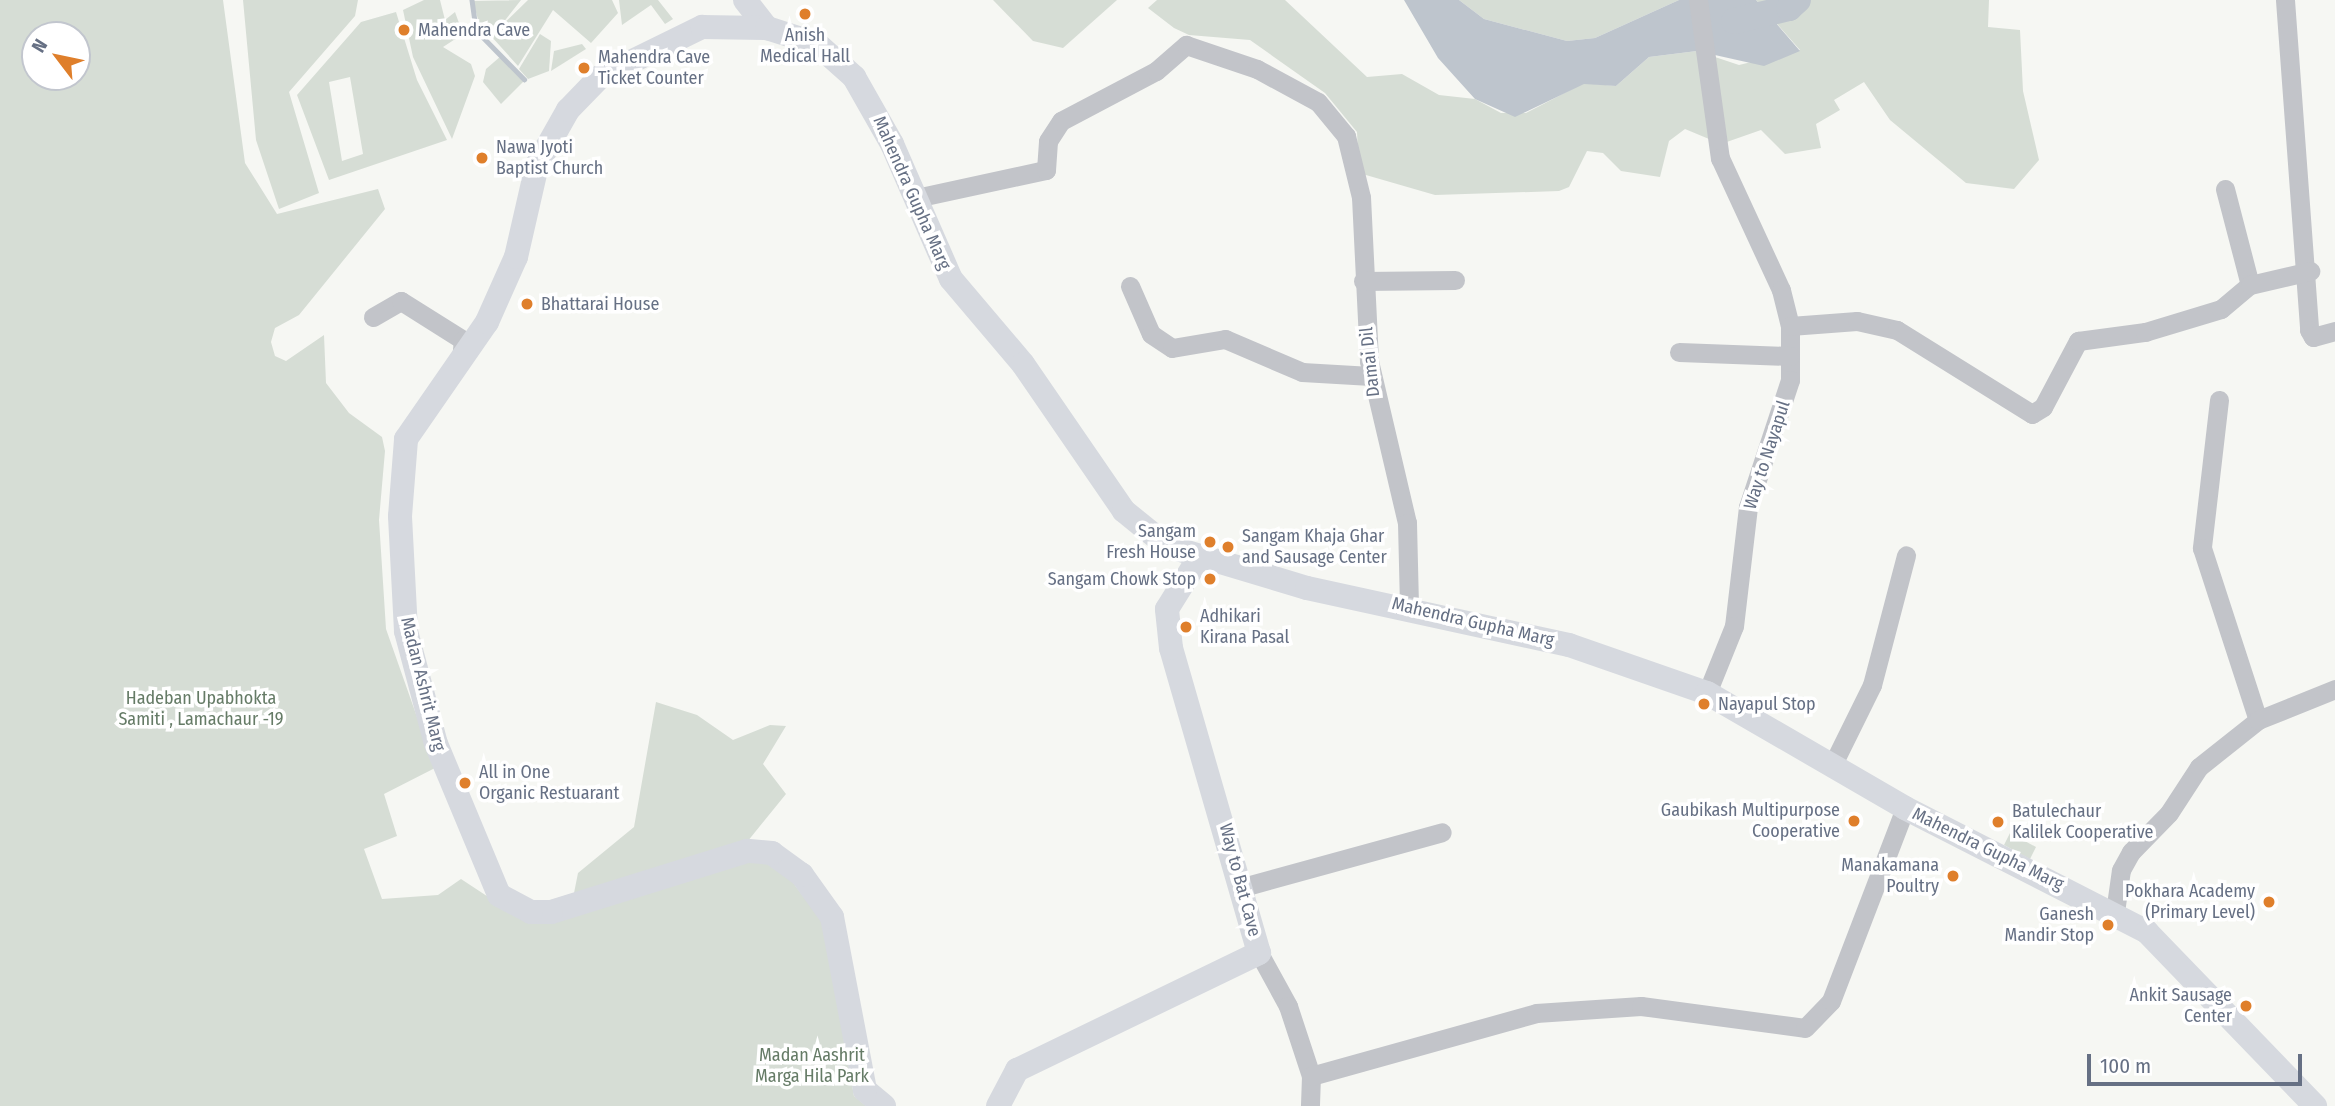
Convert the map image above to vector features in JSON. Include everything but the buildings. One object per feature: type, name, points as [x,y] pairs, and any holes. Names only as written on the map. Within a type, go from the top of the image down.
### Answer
[{"type":"main road","points":[[746,0],[767,27]]},
{"type":"main road","name":"Madan Ashrit Marg","points":[[767,27],[702,27],[673,39],[600,77],[568,110],[537,165],[516,257],[487,322],[406,439],[401,581],[436,744],[488,880],[515,906],[551,912],[747,852],[772,853],[802,875],[832,916],[865,1090],[884,1106]]},
{"type":"main road","name":"Mahendra Gupha Marg","points":[[767,27],[817,44],[854,78],[916,198],[951,279],[1023,364],[1124,511],[1167,545],[1307,588],[1409,606],[1569,645],[1707,693],[1905,808],[2115,912],[2164,948],[2315,1106]]},
{"type":"main road","name":"Way to Bat Cave","points":[[998,1106],[1017,1070],[1259,953],[1243,887],[1171,648],[1167,609],[1167,545]]},
{"type":"main road","points":[[1167,609],[1200,556]]},
{"type":"street","name":"Way to Nayapul","points":[[1698,0],[1720,158],[1781,290],[1790,326],[1790,356],[1782,414],[1748,507],[1734,626],[1707,693]]},
{"type":"street","points":[[2285,0],[2310,271],[2309,330],[2313,337],[2335,331]]},
{"type":"street","name":"Damai Dil","points":[[916,198],[1046,170],[1048,141],[1061,121],[1156,71],[1186,45],[1257,69],[1318,102],[1346,136],[1361,197],[1363,281],[1371,376],[1407,523],[1409,606]]},
{"type":"street","points":[[2225,189],[2250,285]]},
{"type":"street","points":[[1790,326],[1857,321],[1897,330],[2032,414],[2043,407],[2078,341],[2145,332],[2221,309],[2250,285],[2310,271]]},
{"type":"street","points":[[1363,281],[1455,280]]},
{"type":"street","points":[[1130,286],[1151,334],[1172,348],[1225,340],[1302,372],[1371,376]]},
{"type":"street","points":[[373,317],[401,301],[463,340],[461,360]]},
{"type":"street","points":[[1679,352],[1790,356]]},
{"type":"street","points":[[2219,400],[2202,548],[2258,720]]},
{"type":"street","points":[[1832,766],[1872,685],[1906,555]]},
{"type":"street","points":[[2115,912],[2121,870],[2131,852],[2169,813],[2199,766],[2258,720],[2335,689]]},
{"type":"street","points":[[1311,1076],[1536,1013],[1641,1006],[1805,1028],[1831,1000],[1905,808]]},
{"type":"street","points":[[1243,887],[1443,832]]},
{"type":"street","points":[[1259,953],[1288,1006],[1311,1076],[1310,1106]]},
{"type":"green space","name":"Hadeban Upabhokta Samiti , Lamachaur -19","points":[[0,0],[223,0],[245,163],[277,214],[378,189],[385,209],[299,315],[275,328],[271,342],[275,356],[286,361],[324,335],[326,383],[349,413],[382,437],[385,451],[379,520],[386,629],[435,768],[384,794],[397,836],[364,849],[382,899],[438,895],[461,879],[511,912],[574,893],[578,873],[634,827],[656,702],[697,715],[733,740],[770,725],[786,726],[763,764],[786,794],[743,847],[791,880],[823,923],[854,1096],[866,1106],[0,1106]]},
{"type":"green space","points":[[243,0],[358,0],[355,16],[289,92],[319,193],[279,209],[256,140]]},
{"type":"green space","points":[[424,0],[440,0],[445,20],[455,12],[463,34],[443,47],[471,64],[475,76],[452,139],[413,57],[403,10]]},
{"type":"green space","points":[[521,0],[503,23],[487,27],[483,38],[473,1]]},
{"type":"green space","points":[[528,0],[612,0],[618,13],[591,43],[553,10],[518,66],[491,36]]},
{"type":"green space","points":[[619,0],[658,0],[673,19],[665,24],[651,5],[622,25]]},
{"type":"green space","points":[[993,0],[1117,0],[1063,48],[1033,41]]},
{"type":"green space","points":[[1157,0],[1285,0],[1367,77],[1402,74],[1439,95],[1475,99],[1501,113],[1526,113],[1584,83],[1616,86],[1649,57],[1697,51],[1739,65],[1800,50],[1756,0],[1989,0],[1988,27],[2020,30],[2023,91],[2039,160],[2014,189],[1966,183],[1890,120],[1864,82],[1834,100],[1840,110],[1816,124],[1821,148],[1785,154],[1761,130],[1721,144],[1685,129],[1669,141],[1660,177],[1621,171],[1603,153],[1587,151],[1569,187],[1559,191],[1435,195],[1359,173],[1357,132],[1325,93],[1250,40],[1189,35],[1174,28],[1148,8]]},
{"type":"green space","points":[[1459,0],[1679,0],[1595,38],[1567,41],[1484,19]]},
{"type":"green space","points":[[396,12],[417,80],[447,140],[329,180],[297,95],[361,22]],"holes":[[[350,77],[363,154],[342,161],[329,82]]]},
{"type":"green space","points":[[540,34],[551,41],[549,71],[528,79],[519,69]]},
{"type":"green space","points":[[582,44],[586,49],[551,71],[554,51]]},
{"type":"green space","points":[[501,56],[524,81],[501,104],[483,82],[486,69]]},
{"type":"green space","points":[[2010,833],[2036,847],[2030,859],[2004,845]]},
{"type":"shaded area","points":[[1404,0],[1459,0],[1484,19],[1567,41],[1595,38],[1679,0],[1756,0],[1800,51],[1764,66],[1697,51],[1649,57],[1616,86],[1584,84],[1515,117],[1475,99],[1438,58]]},
{"type":"waterway","points":[[472,0],[476,30],[524,79]]},
{"type":"waterway","points":[[1734,21],[1789,8],[1798,0]]},
{"type":"place","name":"Anish Medical Hall","points":[[805,14]]},
{"type":"place","name":"Mahendra Cave","points":[[404,30]]},
{"type":"place","name":"Mahendra Cave Ticket Counter","points":[[584,68]]},
{"type":"place","name":"Nawa Jyoti Baptist Church","points":[[482,158]]},
{"type":"place","name":"Bhattarai House","points":[[527,304]]},
{"type":"place","name":"Sangam Fresh House","points":[[1210,542]]},
{"type":"place","name":"Sangam Khaja Ghar and Sausage Center","points":[[1228,547]]},
{"type":"place","name":"Sangam Chowk Stop","points":[[1210,579]]},
{"type":"place","name":"Adhikari Kirana Pasal","points":[[1186,627]]},
{"type":"place","name":"Nayapul Stop","points":[[1704,704]]},
{"type":"place","name":"All in One Organic Restuarant","points":[[465,783]]},
{"type":"place","name":"Gaubikash Multipurpose Cooperative","points":[[1854,821]]},
{"type":"place","name":"Batulechaur Kalilek Cooperative","points":[[1998,822]]},
{"type":"place","name":"Manakamana Poultry","points":[[1953,876]]},
{"type":"place","name":"Pokhara Academy (Primary Level)","points":[[2269,902]]},
{"type":"place","name":"Ganesh Mandir Stop","points":[[2108,925]]},
{"type":"place","name":"Ankit Sausage Center","points":[[2246,1006]]},
{"type":"park label","name":"Madan Aashrit Marga Hila Park","points":[[812,1066]]}]
